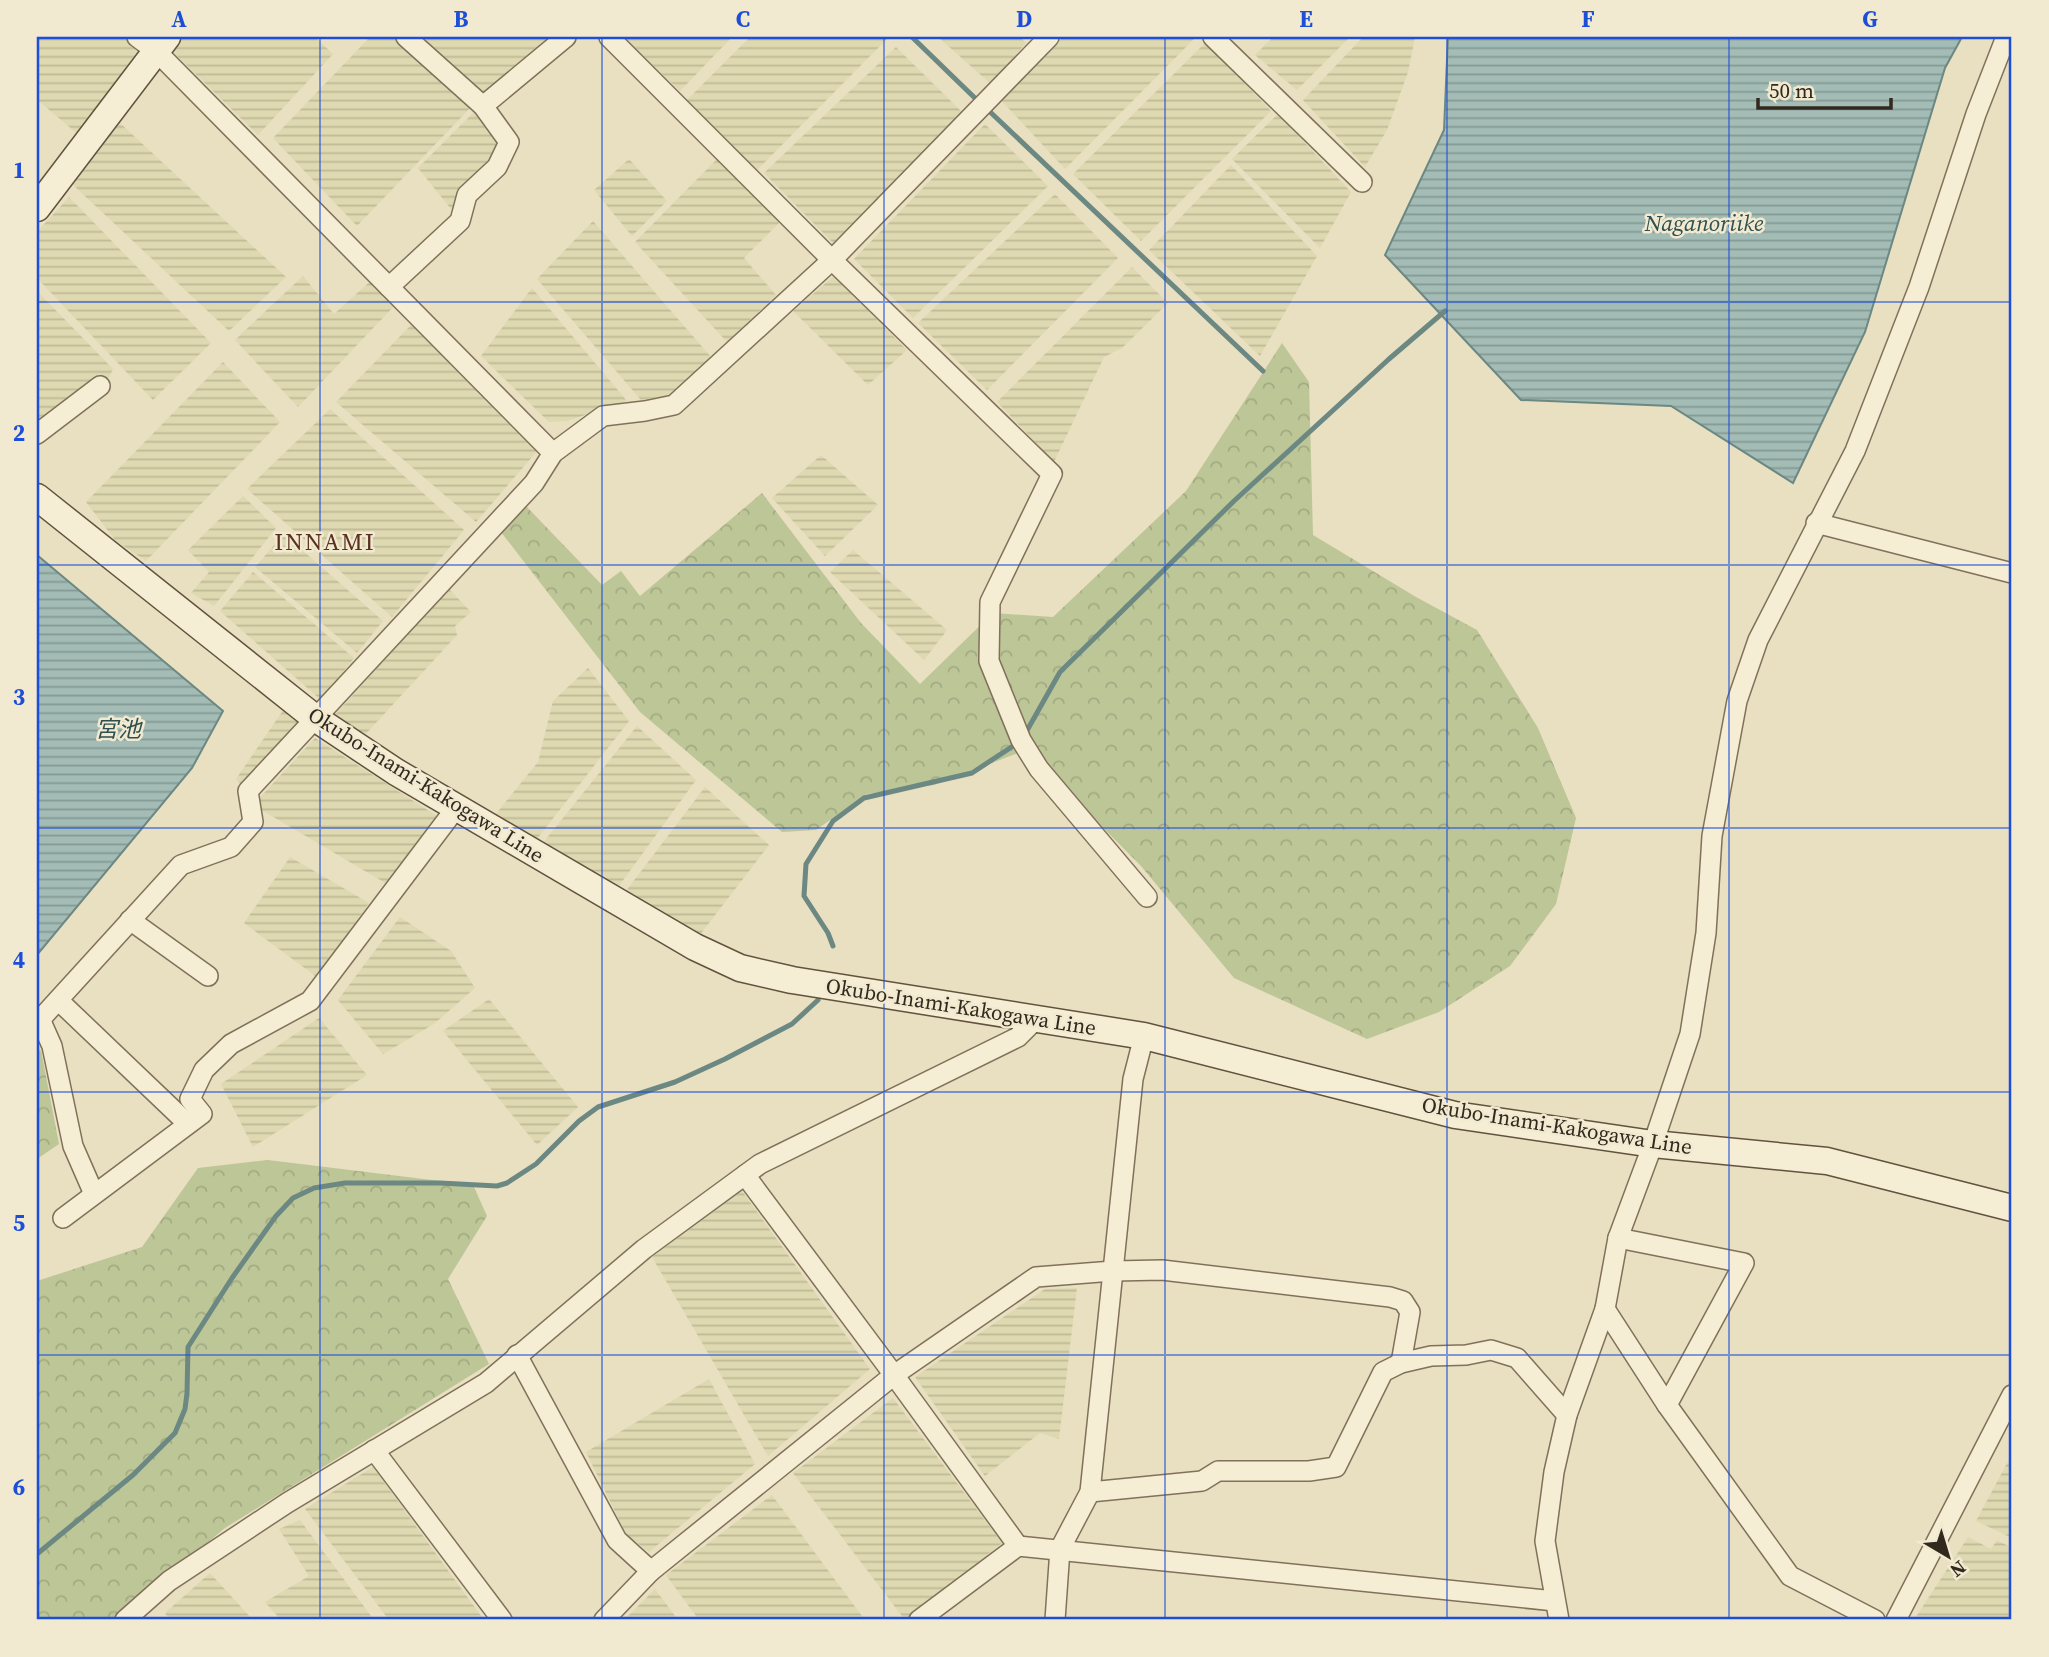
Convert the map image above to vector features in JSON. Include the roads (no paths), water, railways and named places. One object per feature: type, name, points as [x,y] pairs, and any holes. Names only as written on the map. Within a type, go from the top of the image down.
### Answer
[{"type":"main road","points":[[37,208],[153,42]]},
{"type":"main road","name":"Okubo-Inami-Kakogawa Line","points":[[37,497],[315,718],[456,808],[695,947],[740,968],[1143,1037],[1455,1115],[1653,1144],[1827,1161],[2012,1208]]},
{"type":"street","points":[[389,287],[460,221],[467,195],[497,167],[509,142],[483,106],[406,37]]},
{"type":"street","points":[[483,106],[566,37]]},
{"type":"street","points":[[610,37],[832,260],[1052,474],[990,602],[989,661],[1021,740],[1039,769],[1147,897]]},
{"type":"street","points":[[94,1194],[74,1146],[52,1046],[38,1021],[181,865],[232,847],[253,822],[248,791],[534,483],[553,453],[603,416],[674,405],[832,260],[1049,37]]},
{"type":"street","points":[[1213,37],[1362,182]]},
{"type":"street","points":[[919,1620],[1018,1546],[1557,1611],[1545,1541],[1554,1472],[1567,1415],[1605,1309],[1618,1238],[1690,1034],[1706,933],[1712,836],[1737,701],[1758,640],[1860,438],[1919,287],[1976,114],[2006,37]]},
{"type":"street","points":[[153,42],[553,453]]},
{"type":"street","points":[[37,434],[100,386]]},
{"type":"street","points":[[1816,523],[2012,573]]},
{"type":"street","points":[[63,1218],[202,1114],[190,1099],[204,1070],[231,1044],[310,1001],[456,808]]},
{"type":"street","points":[[130,920],[208,976]]},
{"type":"street","points":[[58,1000],[188,1124]]},
{"type":"street","points":[[125,1620],[169,1581],[287,1503],[486,1383],[644,1249],[760,1164],[1018,1037],[1037,1018]]},
{"type":"street","points":[[1055,1620],[1060,1549],[1090,1492],[1133,1079],[1143,1037]]},
{"type":"street","points":[[745,1175],[1018,1546]]},
{"type":"street","points":[[1618,1238],[1744,1263],[1667,1405]]},
{"type":"street","points":[[604,1620],[652,1571],[894,1375],[1036,1277],[1162,1270],[1390,1297],[1403,1301],[1410,1312],[1401,1363]]},
{"type":"street","points":[[1605,1309],[1667,1405],[1790,1576],[1875,1620]]},
{"type":"street","points":[[1090,1492],[1202,1481],[1218,1471],[1309,1471],[1336,1467],[1383,1372],[1401,1363],[1431,1356],[1466,1355],[1491,1350],[1517,1358],[1567,1415]]},
{"type":"street","points":[[517,1355],[617,1540],[652,1571]]},
{"type":"street","points":[[1896,1620],[2012,1395]]},
{"type":"street","points":[[374,1450],[502,1620]]},
{"type":"water","name":"Naganoriike","points":[[1448,37],[1962,37],[1945,68],[1865,332],[1793,483],[1671,406],[1521,400],[1385,255],[1444,130]]},
{"type":"water","name":"宮池","points":[[37,555],[223,711],[192,768],[37,955]]},
{"type":"waterway","points":[[912,37],[979,102]]},
{"type":"waterway","points":[[987,109],[1263,371]]},
{"type":"waterway","points":[[1025,734],[1060,672],[1234,501],[1445,311]]},
{"type":"waterway","points":[[833,946],[828,933],[804,896],[806,864],[833,821],[864,798],[972,773],[1019,742]]},
{"type":"waterway","points":[[37,1554],[133,1475],[175,1433],[185,1409],[188,1347],[232,1278],[276,1216],[293,1198],[314,1188],[345,1183],[497,1186],[507,1183],[536,1164],[579,1121],[598,1107],[675,1082],[725,1059],[792,1024],[818,1000]]},
{"type":"district","name":"INNAMI","points":[[325,542]]}]
